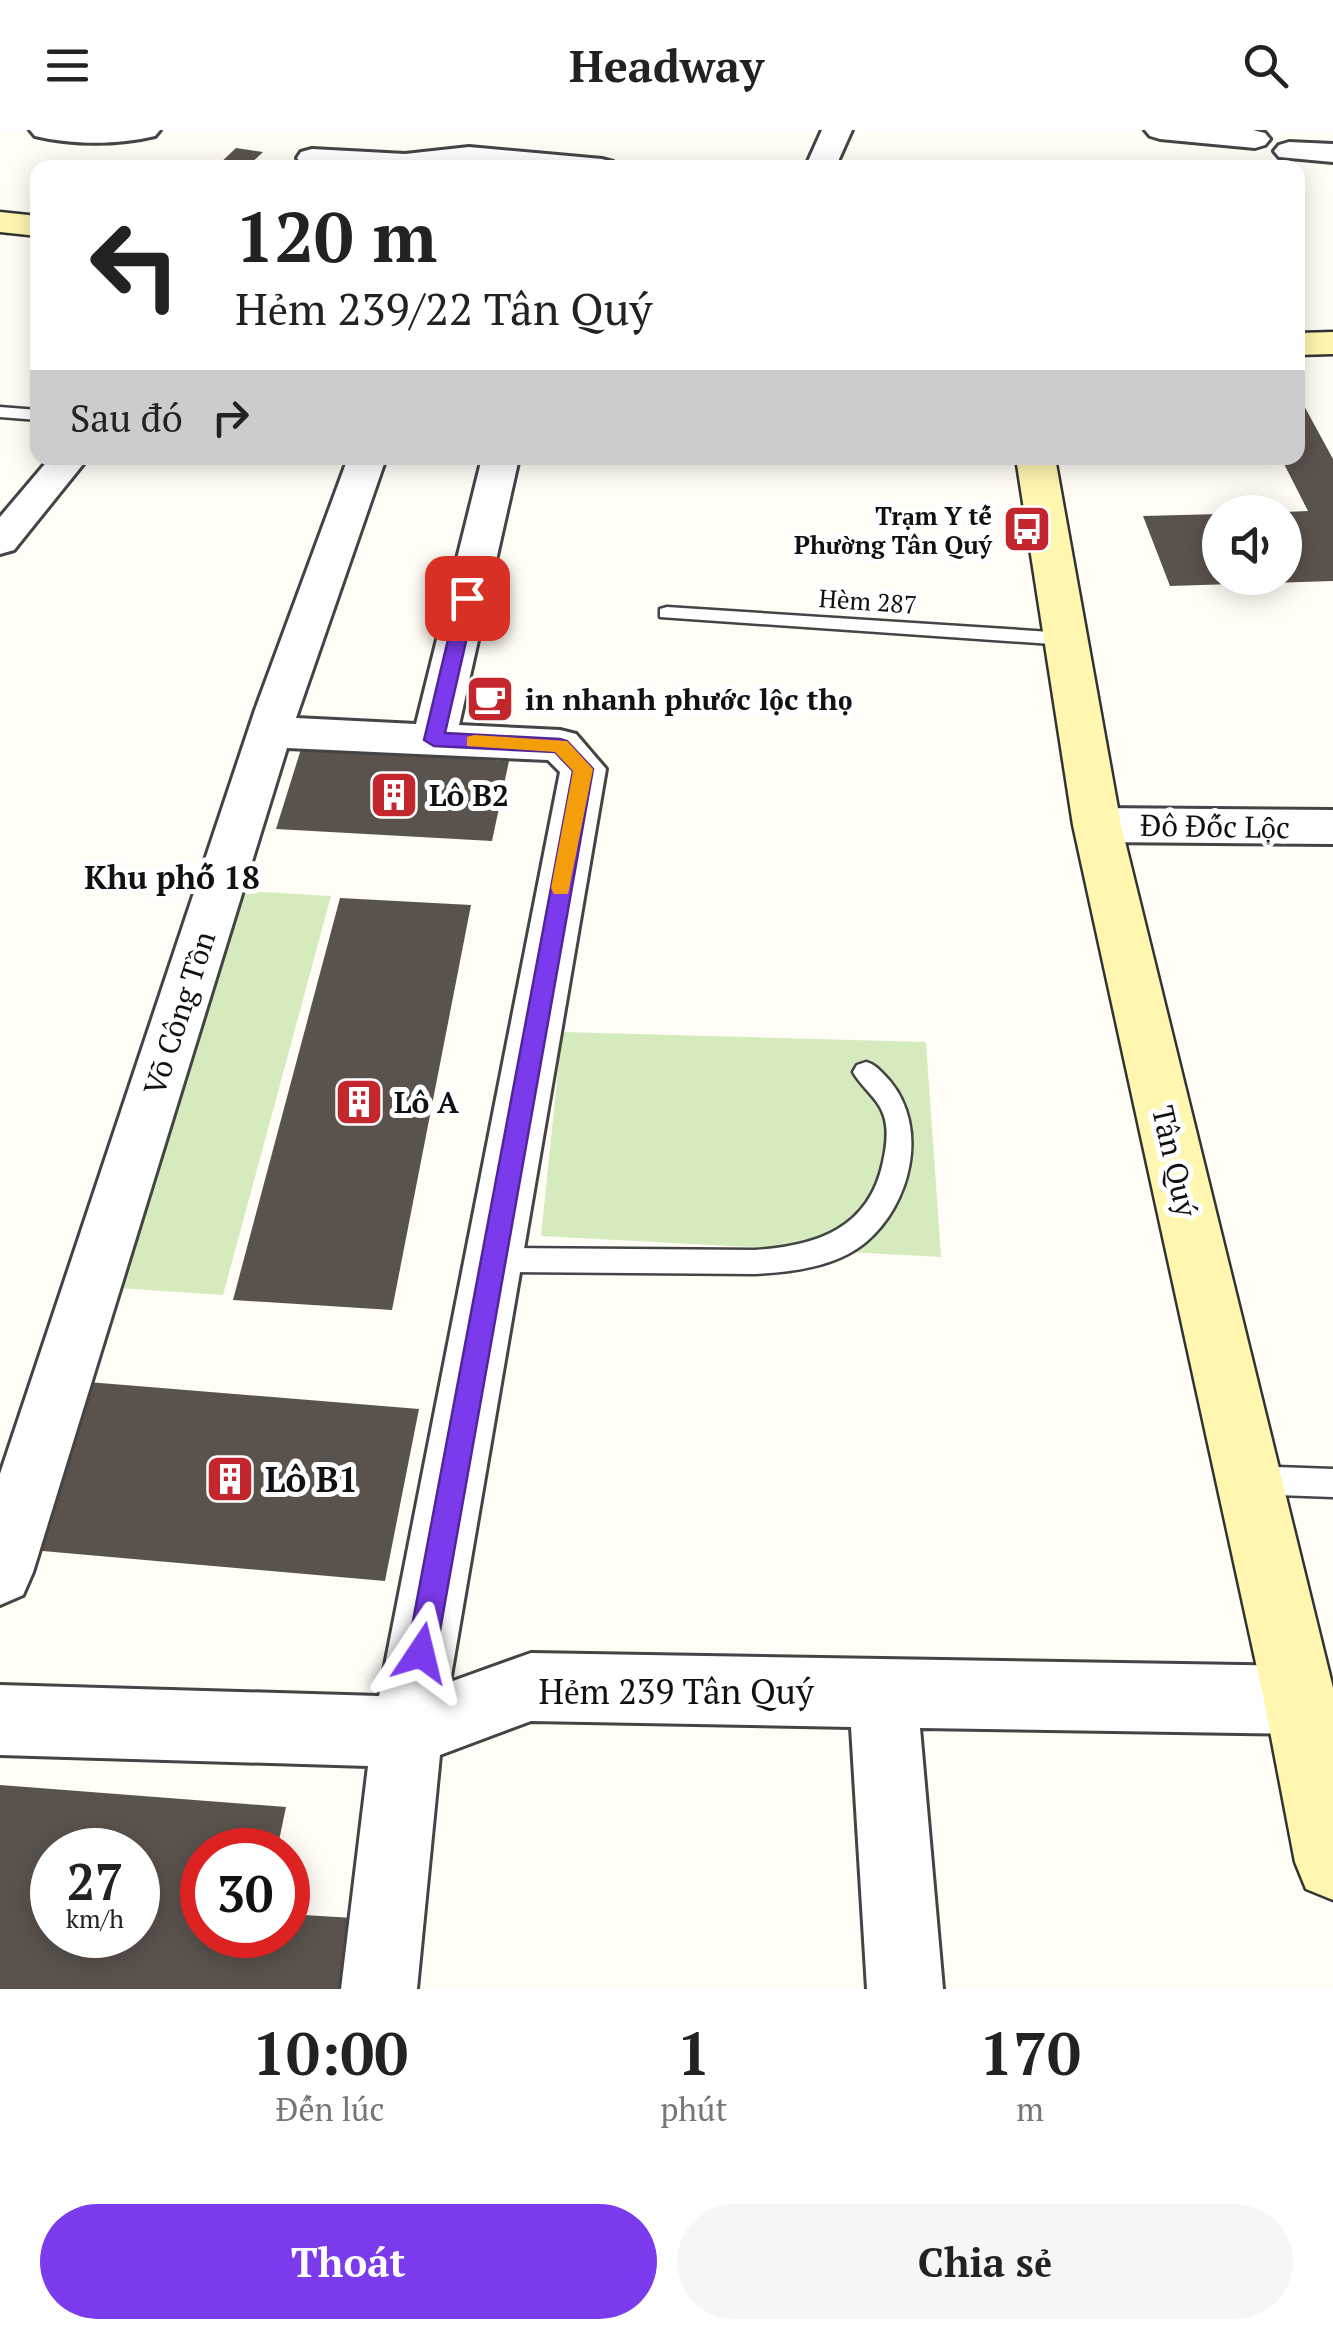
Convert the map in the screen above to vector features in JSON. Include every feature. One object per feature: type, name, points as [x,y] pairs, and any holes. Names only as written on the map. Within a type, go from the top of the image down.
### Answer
[{"type":"street","points":[[46,130],[88,134],[145,130]]},
{"type":"street","points":[[311,160],[342,130]]},
{"type":"street","points":[[824,160],[837,130]]},
{"type":"street","points":[[1160,130],[1255,139]]},
{"type":"street","points":[[1289,151],[1333,153]]},
{"type":"street","points":[[432,160],[468,156],[605,159]]},
{"type":"street","points":[[0,222],[30,225]]},
{"type":"street","points":[[1305,344],[1333,343]]},
{"type":"street","points":[[0,542],[63,465]]},
{"type":"street","name":"Võ Công Tồn","points":[[0,1572],[270,732],[365,465]]},
{"type":"street","points":[[434,740],[499,465]]},
{"type":"street","name":"Tân Quý","points":[[1036,465],[1097,825],[1300,1700],[1333,1862]]},
{"type":"street","points":[[270,732],[560,745],[583,769],[407,1732],[379,1989]]},
{"type":"street","name":"Đô Đốc Lộc","points":[[1097,825],[1333,827]]},
{"type":"street","name":"Hẻm 239 Tân Quý","points":[[0,1720],[407,1732],[532,1686],[1300,1700]]},
{"type":"street","points":[[883,1693],[905,1989]]},
{"type":"lane","points":[[0,412],[30,414]]},
{"type":"lane","name":"Hèm 287","points":[[667,613],[1066,639]]},
{"type":"lane","points":[[493,1260],[780,1262],[839,1245],[868,1224],[886,1196],[897,1158],[900,1126],[894,1101],[866,1072]]},
{"type":"lane","points":[[1248,1480],[1333,1483]]},
{"type":"green space","points":[[244,891],[331,896],[223,1295],[117,1288]]},
{"type":"green space","points":[[562,1032],[926,1042],[941,1257],[541,1236]]},
{"type":"building","points":[[236,148],[263,152],[254,160],[223,160]]},
{"type":"building","points":[[1305,408],[1333,459],[1333,581],[1302,582],[1302,511],[1308,511],[1285,465],[1305,465]]},
{"type":"building","points":[[1202,514],[1202,585],[1170,586],[1143,516]]},
{"type":"building","name":"Lô B2","points":[[301,749],[509,761],[492,841],[276,829]]},
{"type":"building","name":"Lô A","points":[[340,898],[471,905],[392,1310],[233,1300]]},
{"type":"building","name":"Lô B1","points":[[88,1382],[419,1409],[385,1581],[31,1550]]},
{"type":"building","points":[[0,1785],[286,1807],[282,1828],[180,1828],[180,1958],[310,1958],[310,1915],[353,1918],[342,1989],[0,1989]]},
{"type":"slow traffic","points":[[474,741],[560,745],[583,769],[561,888]]},
{"type":"place","name":"Trạm Y tế Phường Tân Quý","points":[[1027,529]]},
{"type":"place","name":"in nhanh phước lộc thọ","points":[[490,699]]},
{"type":"place","name":"Lô B2","points":[[394,795]]},
{"type":"place","name":"Lô A","points":[[359,1102]]},
{"type":"place","name":"Lô B1","points":[[230,1479]]},
{"type":"district","name":"Khu phố 18","points":[[172,877]]},
{"type":"route","points":[[421,1653],[583,769],[560,745],[434,740],[467,598]]}]
